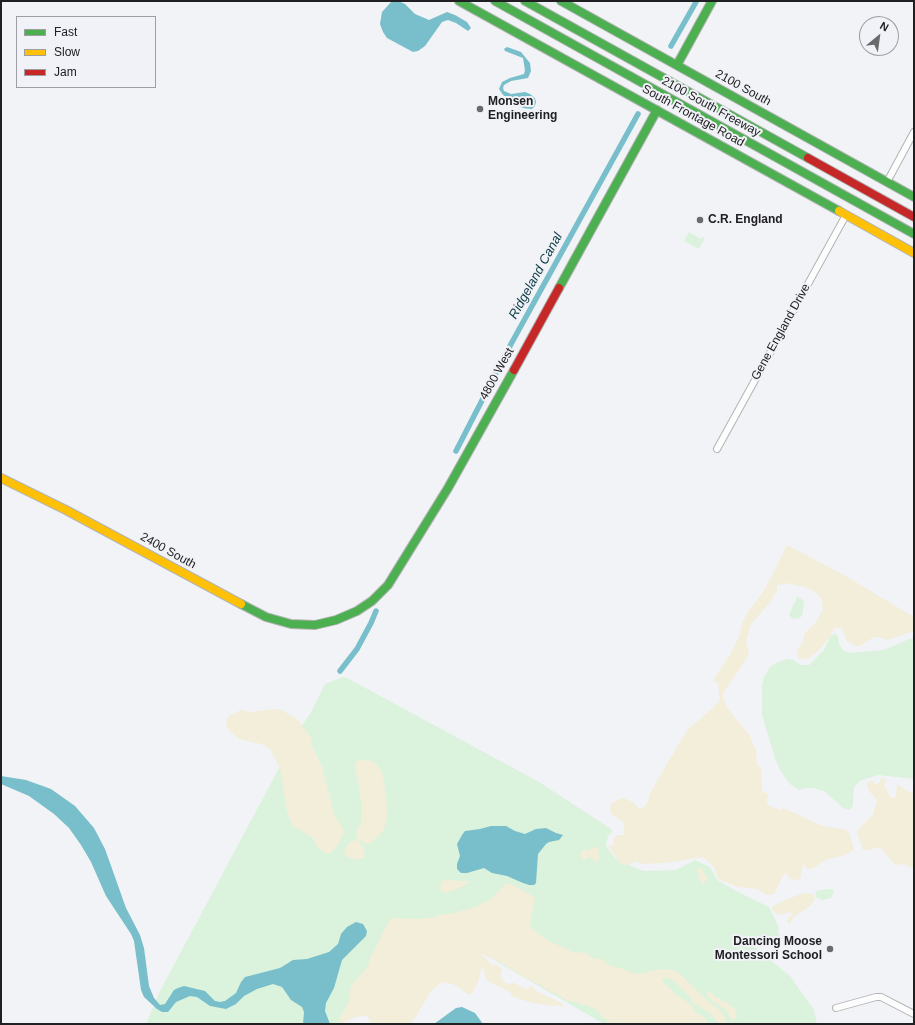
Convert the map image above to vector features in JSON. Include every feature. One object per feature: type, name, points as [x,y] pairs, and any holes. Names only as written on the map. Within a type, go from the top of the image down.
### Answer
[{"type":"main road","name":"South Frontage Road","points":[[459,1],[914,253]]},
{"type":"main road","name":"2100 South Freeway","points":[[495,1],[914,234]]},
{"type":"main road","name":"2100 South Freeway","points":[[525,1],[914,217]]},
{"type":"main road","name":"2100 South","points":[[561,1],[914,197]]},
{"type":"main road","points":[[677,65],[712,1]]},
{"type":"main road","name":"4800 West","points":[[329,622],[349,616],[365,606],[379,595],[395,575],[460,467],[657,110]]},
{"type":"main road","name":"2400 South","points":[[1,478],[60,507],[266,617],[282,623],[299,625],[315,625],[329,622]]},
{"type":"street","points":[[887,182],[914,132]]},
{"type":"street","name":"Gene England Drive","points":[[717,449],[846,215]]},
{"type":"street","points":[[836,1008],[881,997],[914,1014]]},
{"type":"green space","points":[[689,232],[701,239],[703,237],[705,238],[699,249],[684,241]]},
{"type":"green space","points":[[797,597],[804,601],[802,616],[793,619],[789,615]]},
{"type":"green space","points":[[835,633],[838,637],[839,644],[844,651],[851,653],[884,650],[914,637],[914,779],[878,775],[859,781],[854,788],[853,805],[851,809],[848,810],[843,808],[824,791],[813,788],[799,790],[791,785],[781,772],[775,758],[762,713],[762,687],[764,677],[770,667],[778,662],[788,659],[801,665],[809,665],[824,650],[830,637]]},
{"type":"green space","points":[[343,677],[539,782],[611,829],[612,832],[608,836],[606,846],[616,859],[643,871],[676,870],[695,860],[710,867],[717,880],[769,907],[779,928],[778,932],[780,936],[776,941],[772,939],[754,947],[790,976],[814,1010],[817,1024],[604,1024],[477,950],[336,1024],[146,1024],[159,993],[325,684]]},
{"type":"green space","points":[[829,889],[834,890],[831,898],[823,900],[817,898],[815,894],[816,891]]},
{"type":"sand","points":[[787,545],[849,578],[914,617],[914,631],[887,640],[874,637],[860,646],[855,646],[846,640],[841,628],[834,628],[830,637],[818,651],[809,658],[799,659],[797,652],[803,641],[804,634],[816,622],[821,613],[823,609],[822,601],[818,594],[808,588],[790,583],[778,584],[777,592],[773,596],[772,600],[751,624],[746,641],[749,655],[723,694],[723,699],[728,709],[750,736],[753,745],[756,748],[757,764],[761,768],[762,789],[763,793],[766,792],[768,796],[768,805],[780,810],[782,808],[786,809],[822,826],[846,830],[849,832],[854,850],[842,856],[828,859],[813,868],[808,869],[803,864],[800,880],[790,879],[786,873],[774,894],[770,895],[765,894],[758,889],[738,887],[718,879],[714,867],[703,857],[664,863],[642,864],[635,861],[629,865],[620,864],[608,846],[613,845],[613,840],[618,835],[624,835],[624,824],[621,820],[612,815],[610,810],[611,804],[623,798],[633,802],[638,808],[642,808],[647,804],[651,792],[686,731],[718,703],[720,699],[718,685],[717,682],[713,680],[731,653],[739,637],[742,624],[748,612],[763,592]]},
{"type":"sand","points":[[275,709],[282,710],[297,719],[311,737],[312,746],[322,766],[334,814],[344,830],[337,846],[331,853],[326,853],[317,847],[313,838],[292,825],[287,812],[280,769],[270,749],[261,744],[239,739],[227,727],[226,721],[229,716],[241,710],[251,712]]},
{"type":"sand","points":[[368,760],[375,763],[382,771],[386,794],[387,816],[384,830],[371,843],[366,844],[362,840],[359,842],[364,848],[365,856],[356,860],[346,856],[344,851],[351,841],[356,841],[358,828],[361,823],[362,807],[355,764],[356,761]]},
{"type":"sand","points":[[881,778],[885,779],[886,781],[884,785],[892,798],[896,797],[897,784],[914,794],[914,869],[904,864],[895,865],[881,848],[863,850],[862,848],[857,832],[858,829],[873,815],[877,800],[869,791],[867,784],[872,780],[875,784],[879,783]]},
{"type":"sand","points":[[597,847],[600,851],[598,855],[600,858],[598,861],[595,862],[589,856],[586,860],[582,859],[580,854],[581,851],[585,849],[589,851],[592,848]]},
{"type":"sand","points":[[699,868],[702,868],[704,874],[707,876],[704,884],[698,878],[699,874],[696,871]]},
{"type":"sand","points":[[441,881],[470,881],[462,887],[446,893],[440,890]]},
{"type":"sand","points":[[505,884],[517,887],[534,897],[535,901],[529,925],[537,933],[549,941],[573,952],[586,953],[593,958],[602,959],[610,966],[635,974],[661,969],[673,970],[680,974],[708,1001],[722,1012],[727,1024],[719,1024],[709,1013],[692,1002],[691,998],[674,981],[667,978],[662,979],[663,983],[674,993],[692,1005],[696,1013],[704,1017],[709,1024],[612,1024],[593,1008],[568,1001],[509,969],[507,966],[480,953],[492,965],[497,965],[502,969],[500,975],[504,982],[508,984],[514,983],[526,989],[533,986],[536,991],[561,1003],[564,1006],[533,1003],[513,997],[510,992],[486,979],[483,968],[481,970],[478,983],[469,995],[455,985],[442,982],[431,991],[410,1024],[371,1024],[367,1015],[353,1018],[344,1022],[343,1024],[338,1024],[340,1017],[348,1004],[351,985],[368,966],[370,958],[390,919],[429,918],[475,907],[490,900]]},
{"type":"sand","points":[[803,893],[813,894],[815,899],[810,906],[795,916],[789,924],[787,922],[792,914],[791,912],[777,915],[772,909],[772,907],[783,901]]},
{"type":"sand","points":[[708,991],[713,994],[715,998],[720,998],[722,1002],[727,1002],[730,1007],[734,1007],[737,1011],[735,1013],[737,1016],[735,1020],[732,1020],[725,1009],[708,997],[706,994]]},
{"type":"water","points":[[392,1],[398,1],[405,4],[415,14],[429,20],[447,12],[467,22],[471,28],[468,31],[456,23],[448,20],[442,22],[425,46],[418,51],[413,52],[387,38],[383,32],[380,24],[382,12]]},
{"type":"water","points":[[507,47],[521,52],[530,63],[531,71],[528,78],[511,81],[504,85],[504,91],[511,94],[525,92],[530,94],[535,98],[536,102],[532,109],[523,108],[503,95],[499,89],[502,82],[524,74],[525,70],[523,58],[505,51],[504,49]]},
{"type":"water","points":[[1,776],[26,780],[51,789],[75,806],[94,828],[105,849],[126,908],[140,935],[144,948],[149,986],[154,998],[160,1005],[165,1004],[174,990],[184,986],[205,991],[215,1001],[225,1001],[236,993],[245,977],[280,968],[293,960],[307,959],[329,952],[338,944],[341,934],[347,927],[356,922],[363,924],[367,931],[366,936],[342,960],[334,988],[326,1003],[325,1011],[330,1024],[303,1024],[304,1012],[302,1007],[291,1000],[282,987],[273,984],[257,989],[244,996],[236,1004],[226,1009],[210,1006],[197,997],[190,996],[176,1002],[168,1012],[162,1012],[157,1009],[144,997],[141,990],[134,941],[131,934],[106,896],[91,862],[81,845],[69,828],[54,814],[29,796],[1,784]]},
{"type":"water","points":[[491,826],[506,826],[525,834],[536,829],[546,828],[563,835],[559,840],[546,844],[538,854],[536,883],[534,885],[529,885],[507,876],[492,873],[484,868],[467,873],[461,873],[457,869],[460,856],[457,844],[465,831]]},
{"type":"water","points":[[462,1007],[475,1013],[483,1024],[434,1024],[456,1008]]},
{"type":"waterway","name":"Ridgeland Canal","points":[[671,46],[696,2]]},
{"type":"waterway","name":"Ridgeland Canal","points":[[456,451],[511,344],[638,114]]},
{"type":"waterway","name":"Ridgeland Canal","points":[[340,671],[357,649],[376,611]]},
{"type":"traffic: fast","points":[[459,1],[839,211]]},
{"type":"traffic: fast","points":[[495,1],[914,234]]},
{"type":"traffic: fast","points":[[525,1],[808,158]]},
{"type":"traffic: fast","points":[[561,1],[914,197]]},
{"type":"traffic: fast","points":[[677,65],[712,1]]},
{"type":"traffic: fast","points":[[559,288],[657,110]]},
{"type":"traffic: fast","points":[[241,604],[266,617],[291,624],[315,625],[336,620],[357,611],[372,601],[388,585],[448,488],[514,370]]},
{"type":"traffic: slow","points":[[839,211],[914,253]]},
{"type":"traffic: slow","points":[[1,478],[66,510],[241,604]]},
{"type":"traffic: jam","points":[[808,158],[914,217]]},
{"type":"traffic: jam","points":[[514,370],[559,288]]},
{"type":"place","name":"Monsen Engineering","points":[[480,109]]},
{"type":"place","name":"C.R. England","points":[[700,220]]},
{"type":"place","name":"Dancing Moose Montessori School","points":[[830,949]]}]
